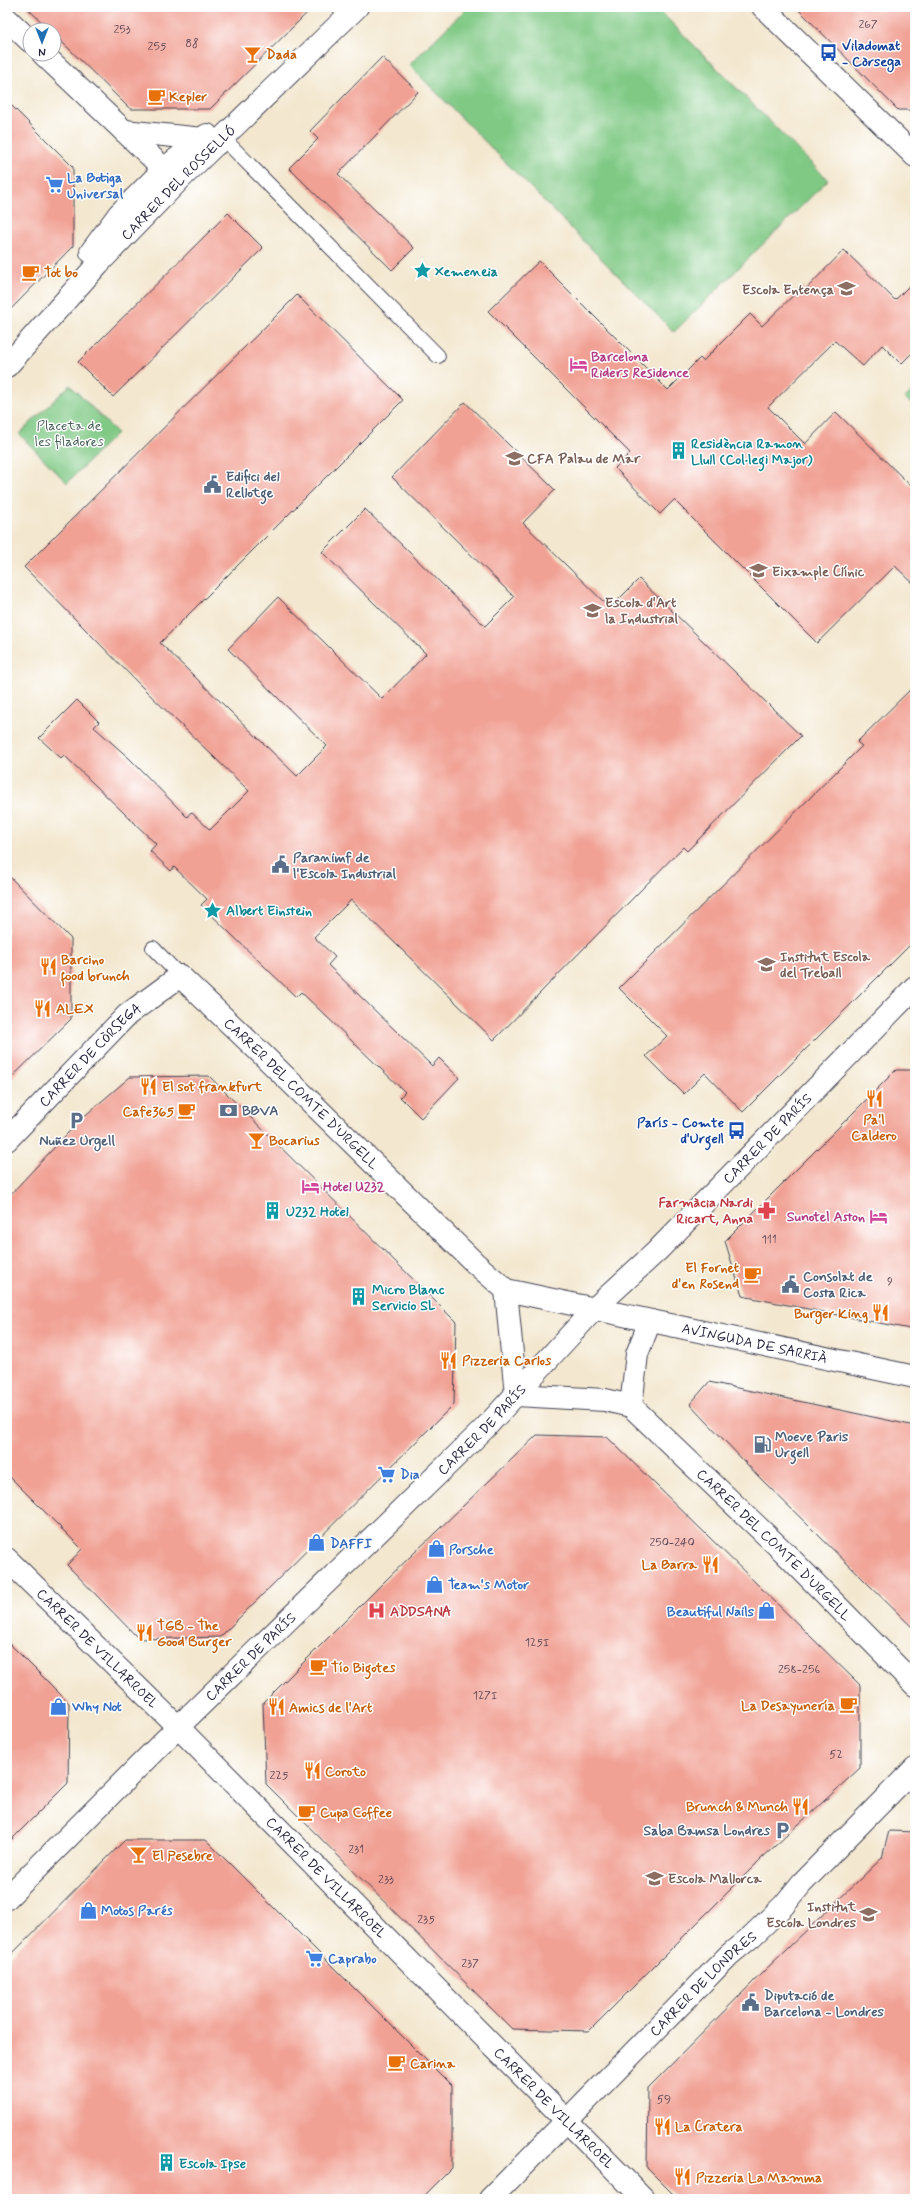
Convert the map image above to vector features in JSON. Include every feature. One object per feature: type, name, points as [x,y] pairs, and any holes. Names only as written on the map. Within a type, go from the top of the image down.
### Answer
[{"type":"street","name":"CARRER DEL ROSSELLÓ","points":[[7,366],[99,263],[180,179],[214,140],[357,7]]},
{"type":"street","points":[[763,7],[915,156]]},
{"type":"street","points":[[7,19],[22,33]]},
{"type":"street","points":[[51,62],[164,169]]},
{"type":"street","points":[[91,252],[120,214],[164,169],[214,140],[232,116]]},
{"type":"street","points":[[124,131],[214,140]]},
{"type":"street","name":"CARRER DE CÒRSEGA","points":[[7,1140],[127,1015],[180,976]]},
{"type":"street","name":"CARRER DEL COMTE D'URGELL","points":[[180,976],[264,1056],[476,1264],[506,1290],[595,1308]]},
{"type":"street","name":"CARRER DE PARÍS","points":[[7,1898],[178,1727],[485,1428],[595,1308],[657,1251],[915,987]]},
{"type":"street","points":[[506,1290],[516,1395],[605,1400],[631,1406],[637,1354],[650,1321]]},
{"type":"street","name":"AVINGUDA DE SARRIÀ","points":[[595,1308],[915,1377]]},
{"type":"street","name":"CARRER DEL COMTE D'URGELL","points":[[631,1406],[785,1553],[915,1685]]},
{"type":"street","name":"CARRER DE VILLARROEL","points":[[7,1559],[178,1727],[644,2199]]},
{"type":"street","name":"CARRER DE LONDRES","points":[[490,2199],[729,1955],[752,1936],[784,1905],[802,1883],[915,1768]]},
{"type":"lane","points":[[214,140],[438,356]]},
{"type":"lane","name":"CARRER DEL COMTE D'URGELL","points":[[153,948],[180,976]]},
{"type":"green space","points":[[468,7],[656,7],[828,180],[674,332],[409,65]]},
{"type":"green space","name":"Placeta de les filadores","points":[[70,385],[117,433],[67,483],[19,434]]},
{"type":"green space","points":[[915,388],[915,408],[905,398]]},
{"type":"building","points":[[26,7],[172,7],[175,9],[177,7],[313,7],[210,109],[130,109],[62,42],[62,22],[42,22]]},
{"type":"building","points":[[796,7],[915,7],[915,110],[898,110]]},
{"type":"building","points":[[382,57],[418,92],[338,174],[414,248],[392,270],[289,168],[318,139],[310,131]]},
{"type":"building","points":[[7,101],[73,167],[73,246],[7,313]]},
{"type":"building","points":[[228,213],[263,248],[113,397],[78,362]]},
{"type":"building","name":"Residència Ramon Llull (Col·legi Major)","points":[[844,250],[895,300],[915,280],[915,350],[901,364],[882,345],[863,366],[835,341],[768,407],[805,444],[836,412],[915,490],[915,585],[895,566],[817,643],[674,500],[660,514],[615,468],[630,453],[488,311],[539,261],[668,390],[700,358],[703,361],[750,314],[762,326],[802,287],[805,290]]},
{"type":"building","points":[[297,295],[403,400],[160,643],[297,776],[327,746],[228,649],[278,597],[382,699],[426,654],[322,552],[365,509],[485,626],[514,597],[392,477],[465,402],[555,490],[523,523],[610,608],[639,579],[801,736],[687,851],[683,847],[494,1040],[351,900],[314,937],[335,957],[328,965],[432,1066],[439,1058],[459,1078],[421,1118],[400,1097],[405,1092],[301,992],[296,997],[201,905],[207,899],[174,867],[171,871],[150,851],[156,844],[64,755],[61,758],[39,738],[77,700],[99,722],[94,727],[130,759],[187,817],[191,812],[210,830],[249,791],[147,692],[24,567]]},
{"type":"building","name":"Institut Escola del Treball","points":[[915,685],[915,940],[743,1112],[705,1073],[684,1094],[646,1056],[667,1036],[619,988],[862,746],[857,742]]},
{"type":"building","points":[[7,874],[71,939],[71,1019],[7,1082]]},
{"type":"building","points":[[896,1070],[915,1070],[915,1330],[742,1296],[725,1241]]},
{"type":"building","points":[[209,1076],[456,1322],[454,1404],[220,1637],[139,1639],[67,1565],[82,1549],[7,1474],[7,1198],[81,1119],[130,1077]]},
{"type":"building","points":[[709,1382],[915,1426],[915,1630],[760,1478],[690,1404]]},
{"type":"building","points":[[537,1435],[607,1437],[860,1685],[860,1768],[762,1858],[589,2031],[512,2029],[266,1784],[263,1703],[387,1579]]},
{"type":"building","points":[[7,1641],[69,1703],[68,1783],[7,1844]]},
{"type":"building","points":[[889,1831],[915,1832],[915,2199],[678,2199],[647,2168],[648,2088],[764,1971],[882,1858]]},
{"type":"building","points":[[125,1840],[206,1840],[452,2086],[452,2168],[421,2199],[7,2199],[7,1959]]},
{"type":"place","name":"Viladomat - Còrsega","points":[[829,53]]},
{"type":"place","name":"Dada","points":[[253,54]]},
{"type":"place","name":"Kepler","points":[[156,96]]},
{"type":"place","name":"La Botiga Universal","points":[[54,185]]},
{"type":"place","name":"Xemeneia","points":[[422,271]]},
{"type":"place","name":"Tot bo","points":[[31,272]]},
{"type":"place","name":"Escola Entença","points":[[847,289]]},
{"type":"place","name":"Barcelona Riders Residence","points":[[578,364]]},
{"type":"place","name":"Residència Ramon Llull (Col·legi Major)","points":[[678,451]]},
{"type":"place","name":"CFA Palau de Mar","points":[[514,458]]},
{"type":"place","name":"Edifici del Rellotge","points":[[213,484]]},
{"type":"place","name":"Eixample Clínic","points":[[759,571]]},
{"type":"place","name":"Escola d'Art la Industrial","points":[[592,610]]},
{"type":"place","name":"Paranimf de l'Escola Industrial","points":[[280,865]]},
{"type":"place","name":"Albert Einstein","points":[[213,910]]},
{"type":"place","name":"Institut Escola del Treball","points":[[767,964]]},
{"type":"place","name":"Barcino food brunch","points":[[48,967]]},
{"type":"place","name":"ALEX","points":[[43,1008]]},
{"type":"place","name":"El sot frankfurt","points":[[149,1086]]},
{"type":"place","name":"Pa'l Caldero","points":[[874,1099]]},
{"type":"place","name":"BBVA","points":[[229,1110]]},
{"type":"place","name":"Cafe365","points":[[187,1111]]},
{"type":"place","name":"Nuñez Urgell","points":[[77,1120]]},
{"type":"place","name":"París - Comte d'Urgell","points":[[737,1130]]},
{"type":"place","name":"Bocarius","points":[[256,1140]]},
{"type":"place","name":"Hotel U232","points":[[310,1186]]},
{"type":"place","name":"Farmàcia Nardi Ricart, Anna","points":[[766,1210]]},
{"type":"place","name":"U232 Hotel","points":[[273,1211]]},
{"type":"place","name":"Sunotel Aston","points":[[878,1216]]},
{"type":"place","name":"El Fornet d'en Rosend","points":[[752,1275]]},
{"type":"place","name":"Consolat de Costa Rica","points":[[790,1284]]},
{"type":"place","name":"Micro Blanc Servicio SL","points":[[359,1297]]},
{"type":"place","name":"Burger King","points":[[881,1313]]},
{"type":"place","name":"Pizzeria Carlos","points":[[449,1360]]},
{"type":"place","name":"Moeve Paris Urgell","points":[[762,1444]]},
{"type":"place","name":"Dia","points":[[387,1474]]},
{"type":"place","name":"DAFFI","points":[[317,1543]]},
{"type":"place","name":"Porsche","points":[[436,1549]]},
{"type":"place","name":"La Barra","points":[[710,1564]]},
{"type":"place","name":"Team's Motor","points":[[435,1584]]},
{"type":"place","name":"ADDSANA","points":[[377,1611]]},
{"type":"place","name":"Beautiful Nails","points":[[767,1611]]},
{"type":"place","name":"TGB - The Good Burger","points":[[144,1633]]},
{"type":"place","name":"Tío Bigotes","points":[[318,1667]]},
{"type":"place","name":"La Desayunería","points":[[848,1705]]},
{"type":"place","name":"Why Not","points":[[59,1706]]},
{"type":"place","name":"Amics de l'Art","points":[[276,1707]]},
{"type":"place","name":"Coroto","points":[[312,1771]]},
{"type":"place","name":"Brunch & Munch","points":[[801,1806]]},
{"type":"place","name":"Cupa Coffee","points":[[307,1812]]},
{"type":"place","name":"Saba Bamsa Londres","points":[[783,1830]]},
{"type":"place","name":"El Pesebre","points":[[139,1855]]},
{"type":"place","name":"Escola Mallorca","points":[[655,1878]]},
{"type":"place","name":"Motos Parés","points":[[88,1910]]},
{"type":"place","name":"Institut Escola Londres","points":[[869,1914]]},
{"type":"place","name":"Caprabo","points":[[315,1958]]},
{"type":"place","name":"Diputació de Barcelona - Londres","points":[[751,2003]]},
{"type":"place","name":"Carina","points":[[397,2063]]},
{"type":"place","name":"La Cratera","points":[[662,2126]]},
{"type":"place","name":"Escola Ipse","points":[[166,2163]]},
{"type":"place","name":"Pizzeria La Mamma","points":[[683,2177]]}]
